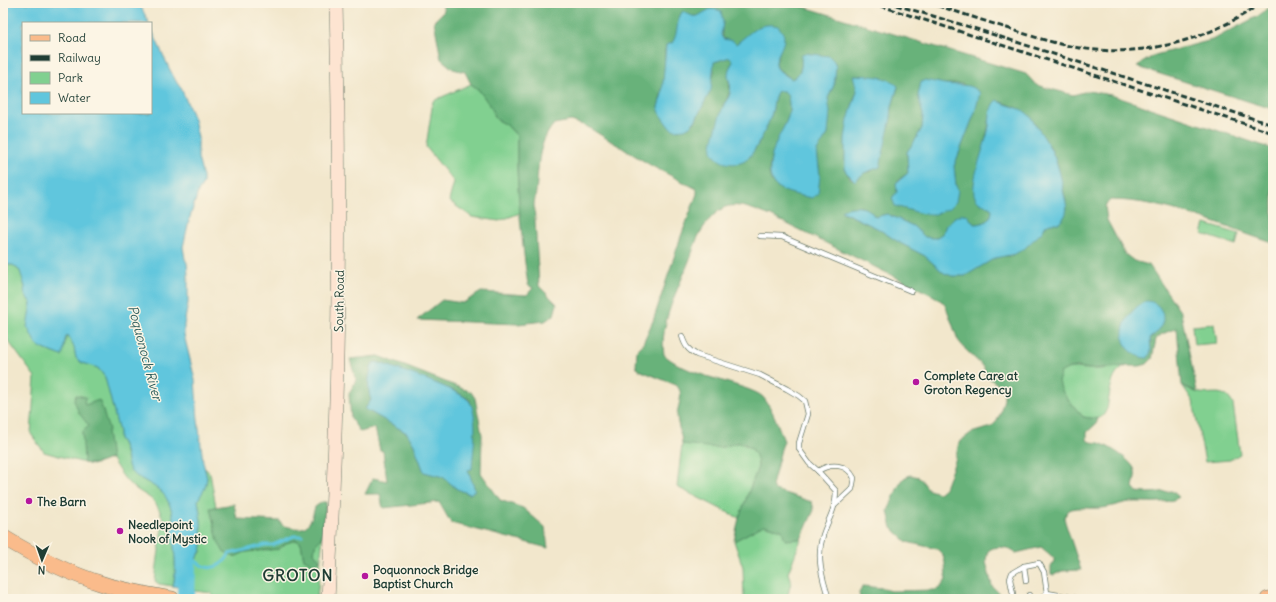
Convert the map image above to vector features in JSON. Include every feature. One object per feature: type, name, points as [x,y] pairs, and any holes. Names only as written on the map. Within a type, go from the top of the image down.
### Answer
[{"type":"main road","name":"South Road","points":[[328,599],[333,504],[338,342],[339,208],[336,3]]},
{"type":"main road","points":[[3,537],[31,553],[72,573],[129,593],[168,598]]},
{"type":"main road","points":[[1268,599],[1273,598]]},
{"type":"lane","points":[[760,236],[782,237],[911,291]]},
{"type":"lane","points":[[682,336],[688,350],[697,355],[760,375],[793,392],[805,401],[808,414],[799,443],[799,449],[809,464],[818,471],[836,491],[836,505]]},
{"type":"lane","points":[[818,471],[829,466],[841,466],[849,471],[854,478],[852,489],[836,505],[824,533],[820,550],[820,568],[829,599]]},
{"type":"lane","points":[[1014,599],[1010,580],[1012,573],[1024,566],[1039,563],[1044,572],[1048,593]]},
{"type":"lane","points":[[1024,566],[1026,581]]},
{"type":"lane","points":[[1040,599],[1048,593],[1081,599]]},
{"type":"green space","points":[[442,3],[791,3],[1026,74],[1036,85],[1073,95],[1088,91],[1111,95],[1273,149],[1273,243],[1193,215],[1152,204],[1110,200],[1105,206],[1107,220],[1125,254],[1134,261],[1149,265],[1181,313],[1197,392],[1182,385],[1177,328],[1162,334],[1156,339],[1152,359],[1147,364],[1140,366],[1090,369],[1077,367],[1069,368],[1060,373],[1060,386],[1066,397],[1083,417],[1098,419],[1096,424],[1087,432],[1087,440],[1099,443],[1114,451],[1133,467],[1135,475],[1133,487],[1137,492],[1147,493],[1172,491],[1179,497],[1163,502],[1130,502],[1104,508],[1080,508],[1069,510],[1064,517],[1065,522],[1081,570],[1062,571],[1054,575],[1051,574],[1051,566],[1054,558],[1041,547],[1016,553],[1007,548],[1000,547],[989,550],[987,553],[986,562],[992,586],[998,592],[999,599],[860,598],[859,593],[863,586],[882,588],[890,591],[935,590],[940,588],[946,580],[943,555],[937,549],[907,542],[892,528],[888,511],[898,487],[904,478],[910,475],[919,477],[929,490],[939,493],[945,488],[955,461],[959,442],[971,433],[991,427],[997,421],[1004,399],[1004,394],[1000,386],[985,374],[984,367],[965,349],[958,340],[944,303],[934,296],[771,216],[741,206],[729,206],[719,210],[713,216],[697,239],[670,307],[664,331],[664,355],[677,364],[705,376],[749,390],[760,394],[763,397],[772,412],[784,441],[772,486],[775,490],[812,502],[814,510],[801,539],[785,540],[782,530],[764,525],[734,541],[739,518],[758,467],[755,454],[747,445],[739,443],[720,447],[682,444],[677,419],[681,395],[679,388],[676,385],[639,370],[636,367],[637,350],[642,345],[653,321],[680,239],[697,194],[697,189],[652,166],[586,126],[571,121],[554,124],[543,142],[540,152],[534,204],[539,286],[557,304],[554,315],[545,321],[518,324],[417,320],[442,300],[463,303],[481,292],[527,295],[533,288],[528,285],[521,229],[517,173],[517,136],[507,125],[496,119],[492,109],[479,90],[471,84],[465,72],[453,69],[441,59],[434,21],[444,11]],"holes":[[[708,11],[723,22],[723,38],[736,44],[760,26],[780,50],[776,63],[778,69],[792,79],[800,72],[801,55],[808,53],[829,56],[834,61],[836,67],[834,85],[828,98],[828,134],[817,151],[820,176],[802,196],[785,191],[776,186],[771,180],[769,172],[773,152],[789,114],[788,99],[784,91],[778,91],[776,93],[772,113],[764,132],[752,154],[743,162],[723,105],[729,93],[730,87],[728,73],[733,62],[730,57],[714,62],[714,71],[709,88],[697,119],[691,125],[678,130],[658,107],[661,97],[665,67],[666,45],[672,43],[676,37],[681,13],[695,16],[701,15]],[[854,75],[885,79],[898,87],[892,106],[891,118],[872,171],[864,173],[858,179],[851,179],[845,168],[845,138],[857,91]],[[937,82],[941,84],[963,84],[975,112],[954,166],[956,186],[958,190],[908,209],[899,207],[892,198],[897,192],[898,180],[908,173],[907,152],[922,128],[923,115],[918,95]],[[1001,102],[1016,107],[1029,115],[1051,148],[1058,166],[1066,201],[1058,223],[1050,223],[1046,225],[1042,232],[1011,256],[995,258],[965,276],[952,276],[944,273],[925,256],[900,243],[877,228],[842,212],[860,207],[867,209],[875,217],[887,214],[913,226],[925,237],[932,238],[936,238],[943,233],[946,225],[967,215],[974,224],[987,221],[991,216],[992,209],[984,204],[974,185],[990,119],[991,109]],[[1133,310],[1154,335],[1150,338],[1151,343],[1125,324]]]},
{"type":"green space","points":[[1273,5],[1273,109],[1137,66],[1155,55],[1212,40],[1258,16]]},
{"type":"green space","points":[[471,84],[479,90],[493,109],[496,119],[507,125],[517,136],[517,170],[520,213],[499,221],[472,217],[449,201],[454,182],[426,147],[433,101]]},
{"type":"green space","points":[[1205,224],[1239,234],[1236,245],[1202,234]]},
{"type":"green space","points":[[3,261],[9,265],[13,265],[20,271],[23,278],[27,298],[31,303],[29,322],[31,335],[38,345],[46,350],[62,356],[67,334],[74,347],[76,358],[79,361],[98,368],[105,377],[119,432],[119,439],[122,443],[130,470],[162,492],[172,510],[172,533],[175,561],[173,586],[159,584],[155,581],[163,519],[154,502],[126,480],[111,458],[92,465],[44,452],[31,434],[35,377],[3,334]]},
{"type":"green space","points":[[1214,324],[1217,343],[1194,345],[1192,326]]},
{"type":"green space","points":[[379,356],[471,392],[475,398],[482,435],[481,473],[500,500],[523,508],[545,527],[548,548],[451,523],[439,502],[383,508],[380,494],[365,494],[373,478],[387,481],[383,451],[380,450],[375,428],[360,432],[351,419],[349,394],[356,380],[350,359]],"holes":[[[373,363],[380,363],[457,392],[470,400],[468,470],[475,490],[470,494],[457,489],[443,477],[424,472],[414,445],[407,433],[365,409],[371,400],[369,382],[371,367]]]},
{"type":"green space","points":[[1127,366],[1119,371],[1114,377],[1111,385],[1107,409],[1104,415],[1099,418],[1083,417],[1066,397],[1058,380],[1059,373],[1067,369],[1099,369]]},
{"type":"green space","points":[[1182,385],[1190,390],[1202,393],[1217,393],[1225,395],[1229,399],[1233,404],[1240,454],[1230,460],[1205,462],[1193,401]]},
{"type":"green space","points":[[76,395],[86,397],[84,401],[85,405],[99,400],[109,429],[107,432],[111,458],[97,463],[83,463],[82,432],[89,426],[79,413],[74,400]]},
{"type":"green space","points":[[738,442],[750,448],[756,454],[758,462],[758,467],[739,518],[677,487],[682,444],[723,447]]},
{"type":"green space","points":[[205,468],[210,473],[216,507],[211,508],[234,557],[245,552],[279,549],[286,543],[296,540],[301,543],[304,559],[320,560],[314,553],[315,545],[321,539],[326,502],[317,599],[226,599],[212,597],[212,593],[195,591],[191,582],[191,573],[194,562],[201,552],[201,521],[198,500],[206,484],[207,478]]},
{"type":"green space","points":[[322,502],[326,502],[321,539],[315,545],[314,553],[320,560],[314,565],[304,559],[301,543],[296,540],[286,543],[279,549],[245,552],[234,557],[223,551],[218,541],[210,508],[234,504],[237,519],[280,521],[282,525],[301,528],[308,524],[311,520],[315,507]]},
{"type":"green space","points":[[763,525],[782,530],[786,539],[801,539],[788,573],[791,582],[787,599],[744,599],[743,567],[734,541]]},
{"type":"water","points":[[3,3],[139,3],[148,22],[22,22],[22,114],[152,114],[152,30],[169,68],[181,88],[194,119],[198,138],[198,158],[203,177],[203,184],[198,192],[189,220],[183,247],[188,275],[188,303],[184,325],[184,335],[195,380],[203,462],[207,478],[205,488],[198,500],[201,521],[202,547],[191,571],[191,579],[195,591],[173,586],[175,561],[172,533],[172,510],[162,492],[132,473],[130,470],[124,447],[119,439],[119,432],[105,377],[98,368],[82,363],[76,358],[74,347],[67,335],[62,356],[36,344],[27,327],[31,303],[25,295],[25,287],[20,271],[13,265],[9,265],[3,261]]},
{"type":"water","points":[[711,9],[721,11],[723,22],[721,35],[723,39],[733,41],[736,44],[755,29],[765,25],[778,26],[783,33],[784,38],[776,60],[776,65],[781,72],[792,79],[800,72],[801,55],[804,53],[829,56],[834,61],[836,67],[834,85],[828,98],[830,112],[828,134],[817,151],[820,176],[818,194],[812,198],[793,194],[780,189],[773,182],[771,176],[770,162],[772,155],[789,114],[788,99],[784,91],[778,91],[776,93],[771,117],[765,130],[753,152],[744,162],[733,164],[726,163],[719,160],[713,153],[712,143],[731,88],[728,72],[733,62],[730,57],[714,62],[711,90],[695,121],[690,126],[685,129],[675,130],[669,127],[661,116],[658,107],[662,94],[666,45],[672,43],[676,35],[679,19],[683,11],[692,16],[697,16]]},
{"type":"water","points":[[853,75],[883,78],[894,82],[898,86],[892,106],[891,118],[880,167],[864,173],[855,181],[846,172],[845,168],[845,138],[848,120],[857,91]]},
{"type":"water","points":[[925,80],[971,87],[980,93],[975,112],[954,166],[956,186],[958,190],[956,202],[950,208],[936,214],[923,214],[895,206],[892,198],[897,192],[896,183],[908,173],[907,152],[922,128],[923,115],[918,95],[921,82]]},
{"type":"water","points":[[997,100],[1020,109],[1028,114],[1051,149],[1062,181],[1066,204],[1066,213],[1064,217],[1059,223],[1050,223],[1046,225],[1042,232],[1024,249],[1015,254],[995,258],[965,276],[952,276],[944,273],[925,256],[900,243],[877,228],[841,211],[851,207],[858,207],[866,208],[875,217],[887,214],[913,226],[925,237],[932,238],[936,238],[943,233],[946,225],[955,217],[962,214],[967,215],[974,224],[987,221],[991,216],[992,209],[976,200],[974,184],[989,128],[991,108]]},
{"type":"water","points":[[1146,301],[1155,303],[1161,309],[1163,322],[1156,333],[1150,338],[1151,351],[1148,358],[1143,358],[1133,353],[1126,345],[1123,338],[1123,331],[1129,316],[1139,305]]},
{"type":"water","points":[[376,362],[443,386],[465,397],[470,402],[473,409],[475,435],[472,469],[468,470],[475,490],[470,494],[457,489],[443,477],[424,472],[414,445],[407,433],[365,409],[371,400],[369,391],[369,376],[373,363]]},
{"type":"waterway","points":[[193,558],[202,566],[209,568],[223,562],[229,554],[265,545],[273,545],[294,536],[302,536]]},
{"type":"waterway","name":"Poquonock River","points":[[186,599],[187,564]]},
{"type":"railway","points":[[872,3],[1273,133]]},
{"type":"railway","points":[[929,3],[1052,42],[1080,48],[1104,50],[1152,48],[1175,43],[1220,27],[1261,3]]},
{"type":"railway","points":[[896,5],[973,28],[1273,125]]},
{"type":"place","name":"Complete Care at Groton Regency","points":[[916,382]]},
{"type":"place","name":"The Barn","points":[[29,501]]},
{"type":"place","name":"Needlepoint Nook of Mystic","points":[[120,531]]},
{"type":"place","name":"Poquonnock Bridge Baptist Church","points":[[365,576]]},
{"type":"district","name":"GROTON","points":[[298,575]]}]
